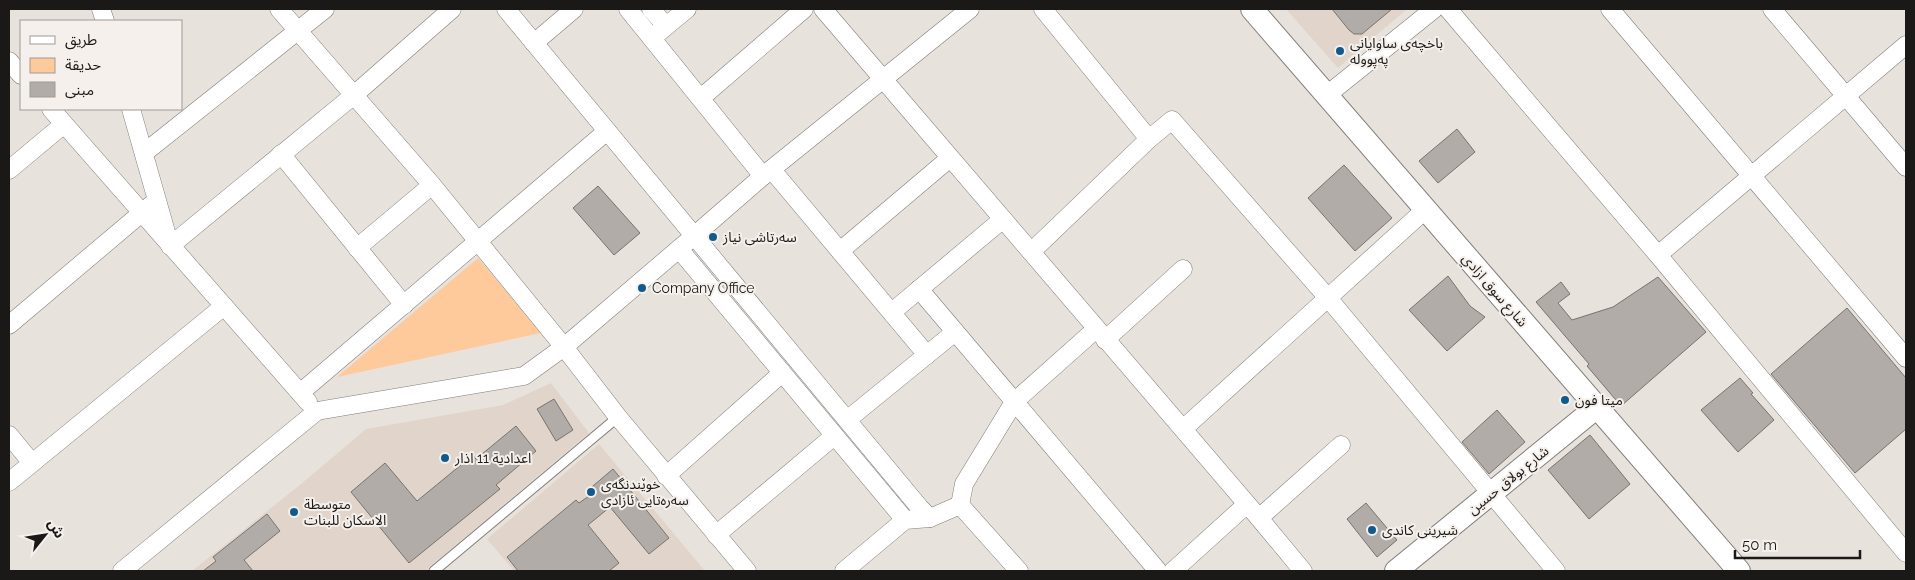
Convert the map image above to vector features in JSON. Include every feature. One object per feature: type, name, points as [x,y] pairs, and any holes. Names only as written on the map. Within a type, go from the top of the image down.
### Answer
[{"type":"street","points":[[279,9],[478,240],[618,418],[747,571]]},
{"type":"street","points":[[144,153],[325,9]]},
{"type":"street","points":[[170,246],[354,95],[452,9]]},
{"type":"street","points":[[506,9],[930,518]]},
{"type":"street","points":[[534,43],[574,9]]},
{"type":"street","points":[[628,9],[701,98],[767,173],[840,250],[927,355]]},
{"type":"street","points":[[651,9],[666,26]]},
{"type":"street","points":[[652,38],[686,9]]},
{"type":"street","points":[[701,98],[804,9]]},
{"type":"street","points":[[823,9],[1303,571]]},
{"type":"street","points":[[122,571],[317,411],[524,376],[564,347],[767,173],[970,9]]},
{"type":"street","points":[[1043,9],[1149,139]]},
{"type":"street","name":"شارع سوق ازادي","points":[[1252,9],[1739,571]]},
{"type":"street","points":[[1327,95],[1434,9]]},
{"type":"street","points":[[1448,9],[1658,255],[1906,553]]},
{"type":"street","points":[[1610,9],[1906,358]]},
{"type":"street","points":[[1772,9],[1906,167]]},
{"type":"street","points":[[1658,255],[1906,45]]},
{"type":"street","points":[[9,61],[20,74]]},
{"type":"street","points":[[52,110],[317,411]]},
{"type":"street","points":[[131,110],[170,246]]},
{"type":"street","points":[[1031,252],[1149,139],[1172,120],[1328,298],[1556,571]]},
{"type":"street","points":[[9,170],[64,124]]},
{"type":"street","points":[[300,393],[607,131]]},
{"type":"street","points":[[281,154],[404,305]]},
{"type":"street","points":[[840,250],[950,158]]},
{"type":"street","points":[[357,248],[432,185]]},
{"type":"street","points":[[9,325],[157,200]]},
{"type":"street","points":[[1183,429],[1426,209]]},
{"type":"street","points":[[892,312],[1002,219]]},
{"type":"street","points":[[679,249],[905,520]]},
{"type":"street","points":[[960,505],[964,484],[1014,402],[1183,270]]},
{"type":"street","points":[[919,289],[1158,571]]},
{"type":"street","points":[[9,482],[224,306]]},
{"type":"street","points":[[847,420],[955,332]]},
{"type":"street","points":[[666,476],[782,373]]},
{"type":"street","name":"شارع بولاق حسين","points":[[1396,571],[1597,407]]},
{"type":"street","points":[[9,435],[32,463]]},
{"type":"street","points":[[716,535],[834,436]]},
{"type":"street","points":[[1259,518],[1341,445]]},
{"type":"street","points":[[1173,571],[1247,504]]},
{"type":"street","points":[[844,571],[905,520],[930,518],[960,505]]},
{"type":"street","points":[[960,505],[1019,571]]},
{"type":"lane","points":[[434,571],[618,418]]},
{"type":"shaded area","name":"باخچەی ساوایانی پەپوولە","points":[[1286,9],[1332,9],[1349,30],[1362,34],[1392,9],[1407,9],[1338,68]]},
{"type":"shaded area","name":"اعدادية 11 اذار","points":[[551,383],[589,433],[425,571],[192,571],[301,484],[366,429],[503,405]]},
{"type":"shaded area","name":"خوێندنگەی سەرەتایی ئازادی","points":[[599,444],[705,571],[514,571],[487,539]]},
{"type":"green space","points":[[478,258],[541,333],[337,377]]},
{"type":"building","points":[[1332,9],[1392,9],[1362,34],[1354,34]]},
{"type":"building","points":[[1457,129],[1475,152],[1438,183],[1419,161]]},
{"type":"building","points":[[1344,165],[1392,218],[1355,251],[1308,198]]},
{"type":"building","points":[[598,186],[640,233],[614,255],[573,208]]},
{"type":"building","points":[[1448,276],[1470,306],[1485,317],[1447,351],[1409,310]]},
{"type":"building","points":[[1658,277],[1706,332],[1621,406],[1587,366],[1589,364],[1536,302],[1561,282],[1570,294],[1558,303],[1572,320],[1613,307]]},
{"type":"building","points":[[1847,308],[1906,378],[1906,429],[1855,473],[1771,374]]},
{"type":"building","points":[[1740,378],[1753,393],[1751,394],[1774,420],[1738,452],[1701,410]]},
{"type":"building","points":[[554,399],[573,430],[556,441],[537,409]]},
{"type":"building","points":[[1497,410],[1525,442],[1489,474],[1462,442]]},
{"type":"building","points":[[516,426],[536,451],[496,485],[500,489],[409,563],[351,492],[385,463],[417,501],[473,455],[476,459]]},
{"type":"building","points":[[1590,435],[1630,484],[1589,519],[1548,470]]},
{"type":"building","points":[[613,469],[669,538],[649,554],[610,507],[588,525],[619,563],[609,571],[518,571],[507,557],[576,500],[579,503],[589,496],[587,491]]},
{"type":"building","name":"شیرینی کاندی","points":[[1366,503],[1397,540],[1377,557],[1347,519]]},
{"type":"building","points":[[267,514],[280,531],[244,560],[253,571],[203,571],[216,561],[213,557]]},
{"type":"place","name":"باخچەی ساوایانی پەپوولە","points":[[1340,51]]},
{"type":"place","name":"سەرتاشی نیاز","points":[[713,237]]},
{"type":"place","name":"Company Office","points":[[642,288]]},
{"type":"place","name":"ميتا فون","points":[[1565,400]]},
{"type":"place","name":"اعدادية 11 اذار","points":[[445,458]]},
{"type":"place","name":"خوێندنگەی سەرەتایی ئازادی","points":[[591,492]]},
{"type":"place","name":"متوسطة الاسكان للبنات","points":[[294,512]]},
{"type":"place","name":"شیرینی کاندی","points":[[1372,530]]}]
